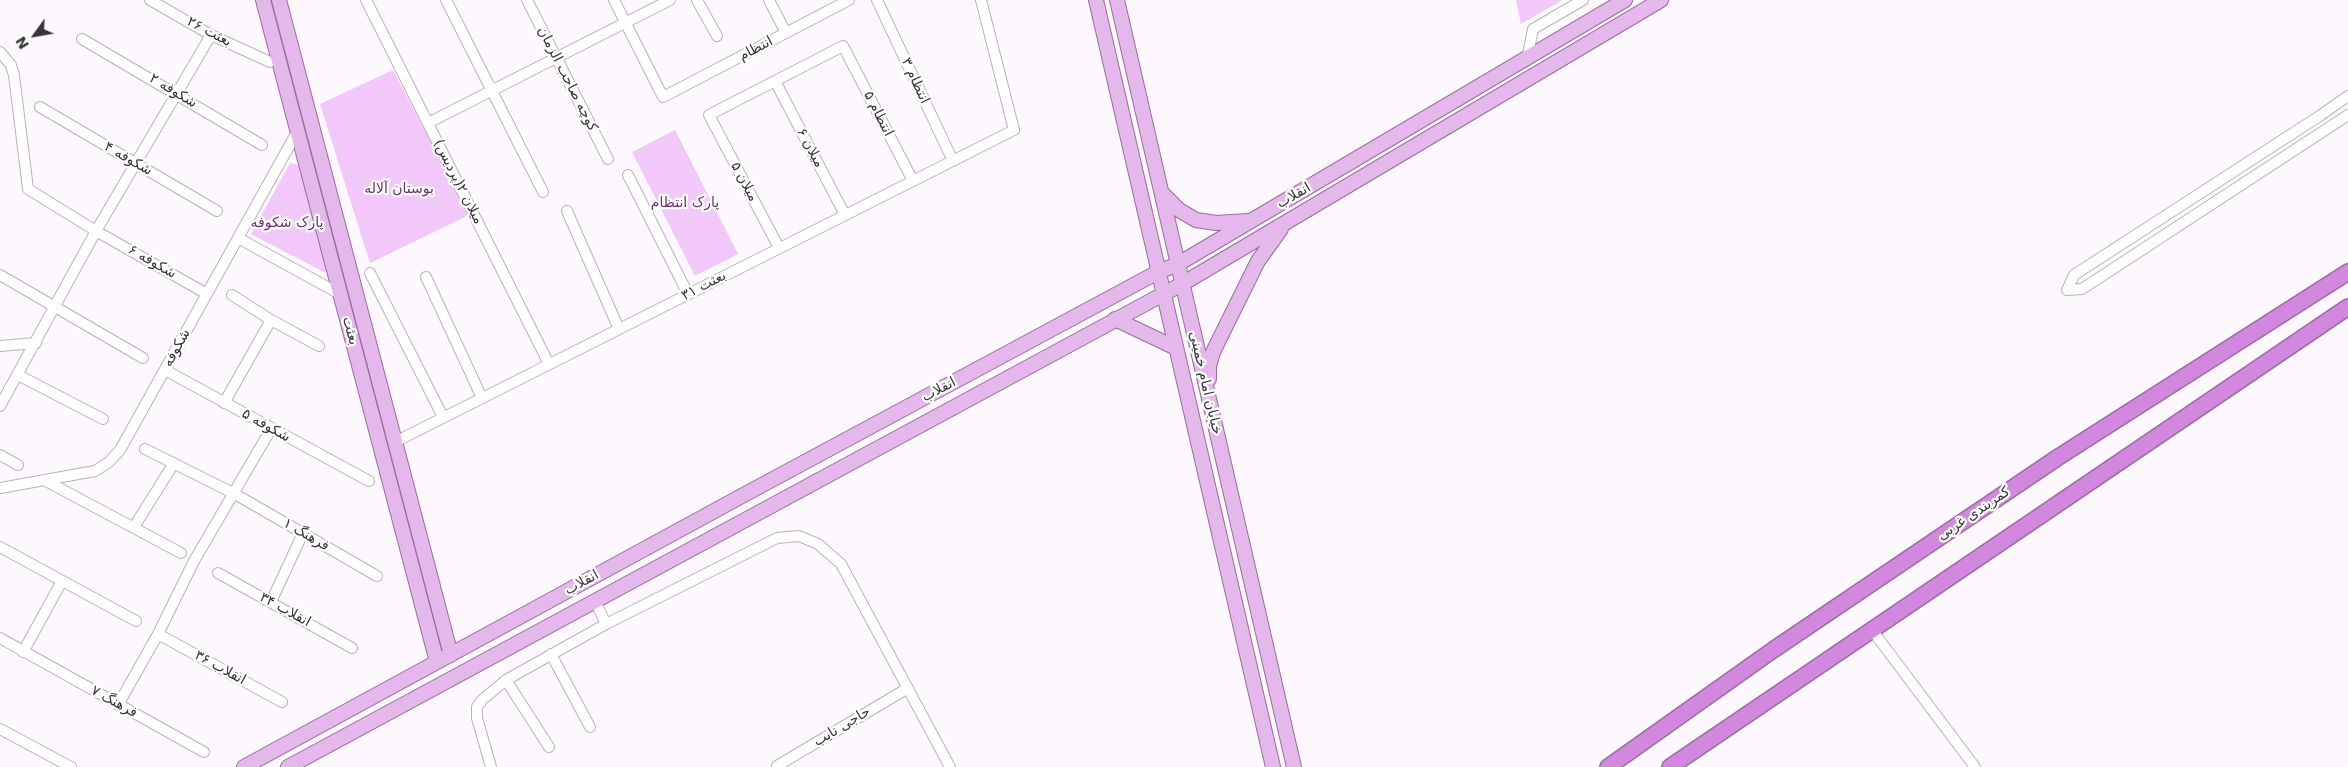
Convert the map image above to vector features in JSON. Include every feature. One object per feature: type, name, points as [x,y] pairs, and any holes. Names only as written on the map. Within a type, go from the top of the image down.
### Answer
[{"type":"highway","name":"کمربندی غربی","points":[[1608,767],[1774,650],[2052,462],[2348,272]]},
{"type":"highway","points":[[1670,767],[2348,307]]},
{"type":"main road","name":"بعثت","points":[[263,0],[436,662]]},
{"type":"main road","name":"بعثت","points":[[279,0],[451,655]]},
{"type":"main road","name":"خیابان امام خمینی","points":[[1096,0],[1272,767]]},
{"type":"main road","name":"خیابان امام خمینی","points":[[1117,0],[1294,767]]},
{"type":"main road","name":"انقلاب","points":[[244,767],[751,491],[1158,272],[1178,264],[1625,0]]},
{"type":"main road","name":"انقلاب","points":[[288,767],[1182,284],[1661,0]]},
{"type":"main road","points":[[1161,192],[1179,210],[1196,220],[1216,223],[1251,221]]},
{"type":"main road","points":[[1208,395],[1209,366],[1213,352],[1258,261],[1287,222]]},
{"type":"main road","points":[[1124,291],[1132,310]]},
{"type":"main road","points":[[1115,319],[1176,348]]},
{"type":"main road","points":[[379,444],[395,442]]},
{"type":"main road","points":[[751,491],[762,510]]},
{"type":"street","name":"بعثت ۲۶","points":[[150,0],[211,35],[270,62]]},
{"type":"street","name":"میلان ۲(پردیس)","points":[[366,0],[549,364]]},
{"type":"street","points":[[446,0],[543,192]]},
{"type":"street","name":"کوچه صاحب الزمان","points":[[527,0],[608,159]]},
{"type":"street","points":[[614,0],[626,24]]},
{"type":"street","points":[[428,123],[670,0]]},
{"type":"street","points":[[696,0],[717,36]]},
{"type":"street","points":[[769,0],[786,33]]},
{"type":"street","name":"انتظام","points":[[626,24],[663,98],[849,0]]},
{"type":"street","name":"انتظام ۳","points":[[877,0],[953,161]]},
{"type":"street","name":"بعثت ۳۱","points":[[395,442],[1014,130],[981,0]]},
{"type":"street","points":[[1527,59],[1533,30],[1583,0]]},
{"type":"street","points":[[0,406],[96,231],[211,35]]},
{"type":"street","name":"شکوفه ۲","points":[[82,39],[177,93],[262,145]]},
{"type":"street","name":"انتظام ۵","points":[[775,81],[843,46],[913,181]]},
{"type":"street","name":"شکوفه ۶","points":[[0,52],[11,65],[14,75],[28,189],[96,231],[207,294]]},
{"type":"street","name":"میلان ۵","points":[[775,81],[708,115],[779,248]]},
{"type":"street","name":"میلان ۶","points":[[775,81],[845,215]]},
{"type":"street","points":[[2348,96],[2074,275],[2067,290],[2082,288],[2348,115]]},
{"type":"street","name":"شکوفه ۴","points":[[40,107],[216,211]]},
{"type":"street","points":[[2321,115],[2328,128]]},
{"type":"street","name":"شکوفه","points":[[0,488],[95,471],[109,462],[120,450],[297,132]]},
{"type":"street","points":[[2234,171],[2242,183]]},
{"type":"street","points":[[628,175],[688,294]]},
{"type":"street","points":[[567,211],[619,329]]},
{"type":"street","points":[[2155,222],[2163,235]]},
{"type":"street","points":[[238,238],[340,294]]},
{"type":"street","points":[[370,273],[443,417]]},
{"type":"street","points":[[0,275],[143,358]]},
{"type":"street","points":[[426,277],[482,398]]},
{"type":"street","points":[[232,295],[271,320],[319,346]]},
{"type":"street","points":[[224,403],[271,320]]},
{"type":"street","points":[[0,346],[36,343]]},
{"type":"street","name":"شکوفه ۵","points":[[165,370],[369,482]]},
{"type":"street","points":[[18,375],[103,420]]},
{"type":"street","points":[[118,705],[158,634],[194,561],[235,494],[271,429]]},
{"type":"street","name":"فرهنگ ۱","points":[[146,448],[235,494],[377,576]]},
{"type":"street","points":[[0,455],[18,465]]},
{"type":"street","points":[[134,528],[174,463]]},
{"type":"street","points":[[46,480],[181,553]]},
{"type":"street","points":[[271,602],[303,533]]},
{"type":"street","points":[[491,767],[477,718],[477,707],[482,700],[506,680],[606,624],[777,538],[799,536],[818,544],[841,564],[950,767]]},
{"type":"street","points":[[0,546],[136,621]]},
{"type":"street","name":"انقلاب ۳۴","points":[[218,573],[352,648]]},
{"type":"street","points":[[23,652],[62,581]]},
{"type":"street","points":[[595,601],[606,624]]},
{"type":"street","points":[[1872,630],[1975,767]]},
{"type":"street","name":"انقلاب ۳۶","points":[[158,634],[282,702]]},
{"type":"street","name":"فرهنگ ۷","points":[[0,638],[204,752]]},
{"type":"street","points":[[551,654],[590,727]]},
{"type":"street","points":[[506,680],[549,747]]},
{"type":"street","name":"حاجی نایب","points":[[777,766],[908,688]]},
{"type":"street","points":[[0,729],[71,767]]},
{"type":"green space","points":[[1516,0],[1562,0],[1521,24]]},
{"type":"green space","name":"بوستان آلاله","points":[[393,70],[469,215],[370,263],[320,104]]},
{"type":"green space","name":"پارک انتظام","points":[[675,130],[738,254],[695,276],[632,152]]},
{"type":"green space","name":"پارک شکوفه","points":[[290,163],[299,165],[327,269],[324,272],[251,234]]}]
